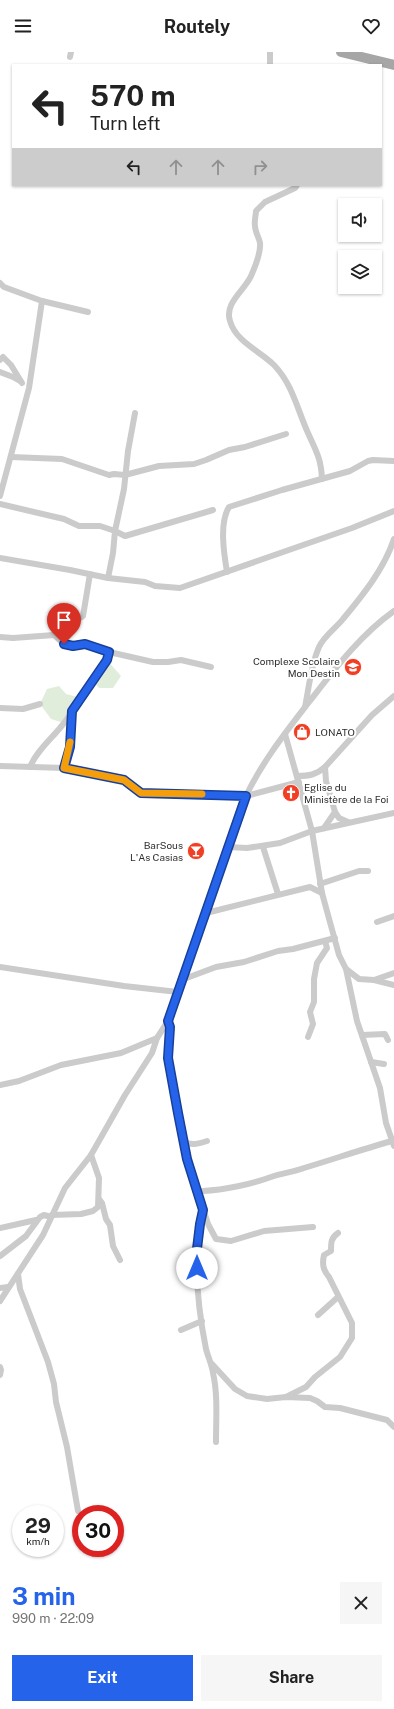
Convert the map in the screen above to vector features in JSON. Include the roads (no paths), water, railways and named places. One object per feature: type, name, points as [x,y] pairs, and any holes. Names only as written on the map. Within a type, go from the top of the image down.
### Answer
[{"type":"main road","points":[[341,52],[366,55],[394,66]]},
{"type":"street","points":[[270,52],[270,64]]},
{"type":"street","points":[[296,186],[265,202],[256,211],[254,226],[260,244],[257,258],[251,277],[229,310],[230,321],[239,337],[274,365],[293,392],[308,434],[316,448],[320,461],[322,479]]},
{"type":"street","points":[[0,282],[4,287],[42,301],[88,312]]},
{"type":"street","points":[[0,496],[1,487],[11,457],[29,388],[42,301]]},
{"type":"street","points":[[0,360],[3,357],[11,365],[22,383]]},
{"type":"street","points":[[0,372],[13,377],[29,388]]},
{"type":"street","points":[[108,578],[113,553],[115,531],[124,489],[135,413]]},
{"type":"street","points":[[11,457],[62,459],[109,475],[125,475],[159,466],[194,464],[229,450],[245,447],[286,434]]},
{"type":"street","points":[[227,572],[223,546],[225,515],[229,507],[357,468],[373,460],[394,461]]},
{"type":"street","points":[[0,504],[64,519],[79,526],[100,526],[125,536],[213,510]]},
{"type":"street","points":[[0,558],[108,578],[145,582],[155,586],[180,588],[352,528],[394,511]]},
{"type":"street","points":[[305,708],[319,645],[343,620],[368,586],[389,554],[394,539]]},
{"type":"street","points":[[0,637],[13,638],[54,635],[83,616],[90,574]]},
{"type":"street","points":[[0,1301],[35,1248],[65,1188],[91,1155],[125,1095],[152,1053],[157,1038],[168,1021],[184,979],[246,796],[253,781],[285,734],[341,661],[377,625],[394,612]]},
{"type":"street","points":[[54,635],[64,644],[73,646],[85,644],[109,652],[154,662],[181,660],[211,668]]},
{"type":"street","points":[[30,767],[33,760],[72,711],[107,660],[109,652]]},
{"type":"street","points":[[0,766],[64,768],[124,780],[141,793],[246,796],[318,774],[372,715],[394,696]]},
{"type":"street","points":[[0,708],[23,709],[40,704]]},
{"type":"street","points":[[64,768],[70,747],[72,711]]},
{"type":"street","points":[[203,1191],[221,1190],[236,1185],[264,1180],[270,1177],[393,1144],[386,1123],[380,1088],[357,1021],[346,969],[339,955],[322,893],[312,831],[285,734]]},
{"type":"street","points":[[278,745],[290,752]]},
{"type":"street","points":[[325,767],[326,781],[335,812],[339,818],[348,822]]},
{"type":"street","points":[[324,828],[335,812]]},
{"type":"street","points":[[228,847],[239,849],[280,843],[312,831],[394,813]]},
{"type":"street","points":[[263,846],[278,894]]},
{"type":"street","points":[[206,913],[233,908],[278,894],[310,887],[320,881],[359,871],[368,871]]},
{"type":"street","points":[[310,887],[322,893]]},
{"type":"street","points":[[377,922],[394,916]]},
{"type":"street","points":[[184,979],[216,967],[244,962],[278,951],[293,949],[334,938]]},
{"type":"street","points":[[308,1037],[314,1024],[310,1012],[314,1002],[314,979],[318,963],[327,948],[325,941]]},
{"type":"street","points":[[0,967],[124,986],[178,992]]},
{"type":"street","points":[[346,969],[359,979],[374,980],[394,985]]},
{"type":"street","points":[[374,980],[394,973]]},
{"type":"street","points":[[168,1021],[170,1027],[168,1058],[183,1141],[203,1210],[216,1239],[231,1241],[264,1231],[313,1227]]},
{"type":"street","points":[[362,1035],[385,1034],[388,1040]]},
{"type":"street","points":[[0,1085],[19,1081],[61,1065],[121,1053],[157,1038]]},
{"type":"street","points":[[371,1062],[384,1064]]},
{"type":"street","points":[[183,1141],[189,1144],[199,1144],[206,1141]]},
{"type":"street","points":[[0,1256],[26,1236],[36,1220],[44,1215],[52,1216],[81,1214],[93,1211],[98,1207],[99,1178],[91,1155]]},
{"type":"street","points":[[99,1199],[102,1203],[106,1219],[110,1225],[113,1246],[120,1260]]},
{"type":"street","points":[[203,1210],[196,1257],[199,1305],[206,1350],[213,1372],[216,1408],[216,1442]]},
{"type":"street","points":[[0,1228],[36,1220]]},
{"type":"street","points":[[286,1397],[306,1387],[315,1377],[340,1357],[352,1338],[352,1323],[329,1277],[324,1272],[324,1255],[331,1251],[331,1241],[338,1233]]},
{"type":"street","points":[[18,1274],[20,1289],[34,1335],[54,1384],[56,1402],[77,1505]]},
{"type":"street","points":[[0,1288],[8,1287]]},
{"type":"street","points":[[318,1315],[338,1297]]},
{"type":"street","points":[[181,1330],[202,1321]]},
{"type":"street","points":[[210,1361],[235,1389],[247,1396],[267,1399],[286,1397],[310,1398],[325,1407],[340,1408],[387,1420],[394,1427]]},
{"type":"street","points":[[0,1368],[0,1375]]},
{"type":"place","name":"Complexe Scolaire Mon Destin","points":[[353,667]]},
{"type":"place","name":"LONATO","points":[[302,732]]},
{"type":"place","name":"Eglise du Ministère de la Foi","points":[[291,793]]},
{"type":"place","name":"BarSous L'As Casias","points":[[196,851]]}]
